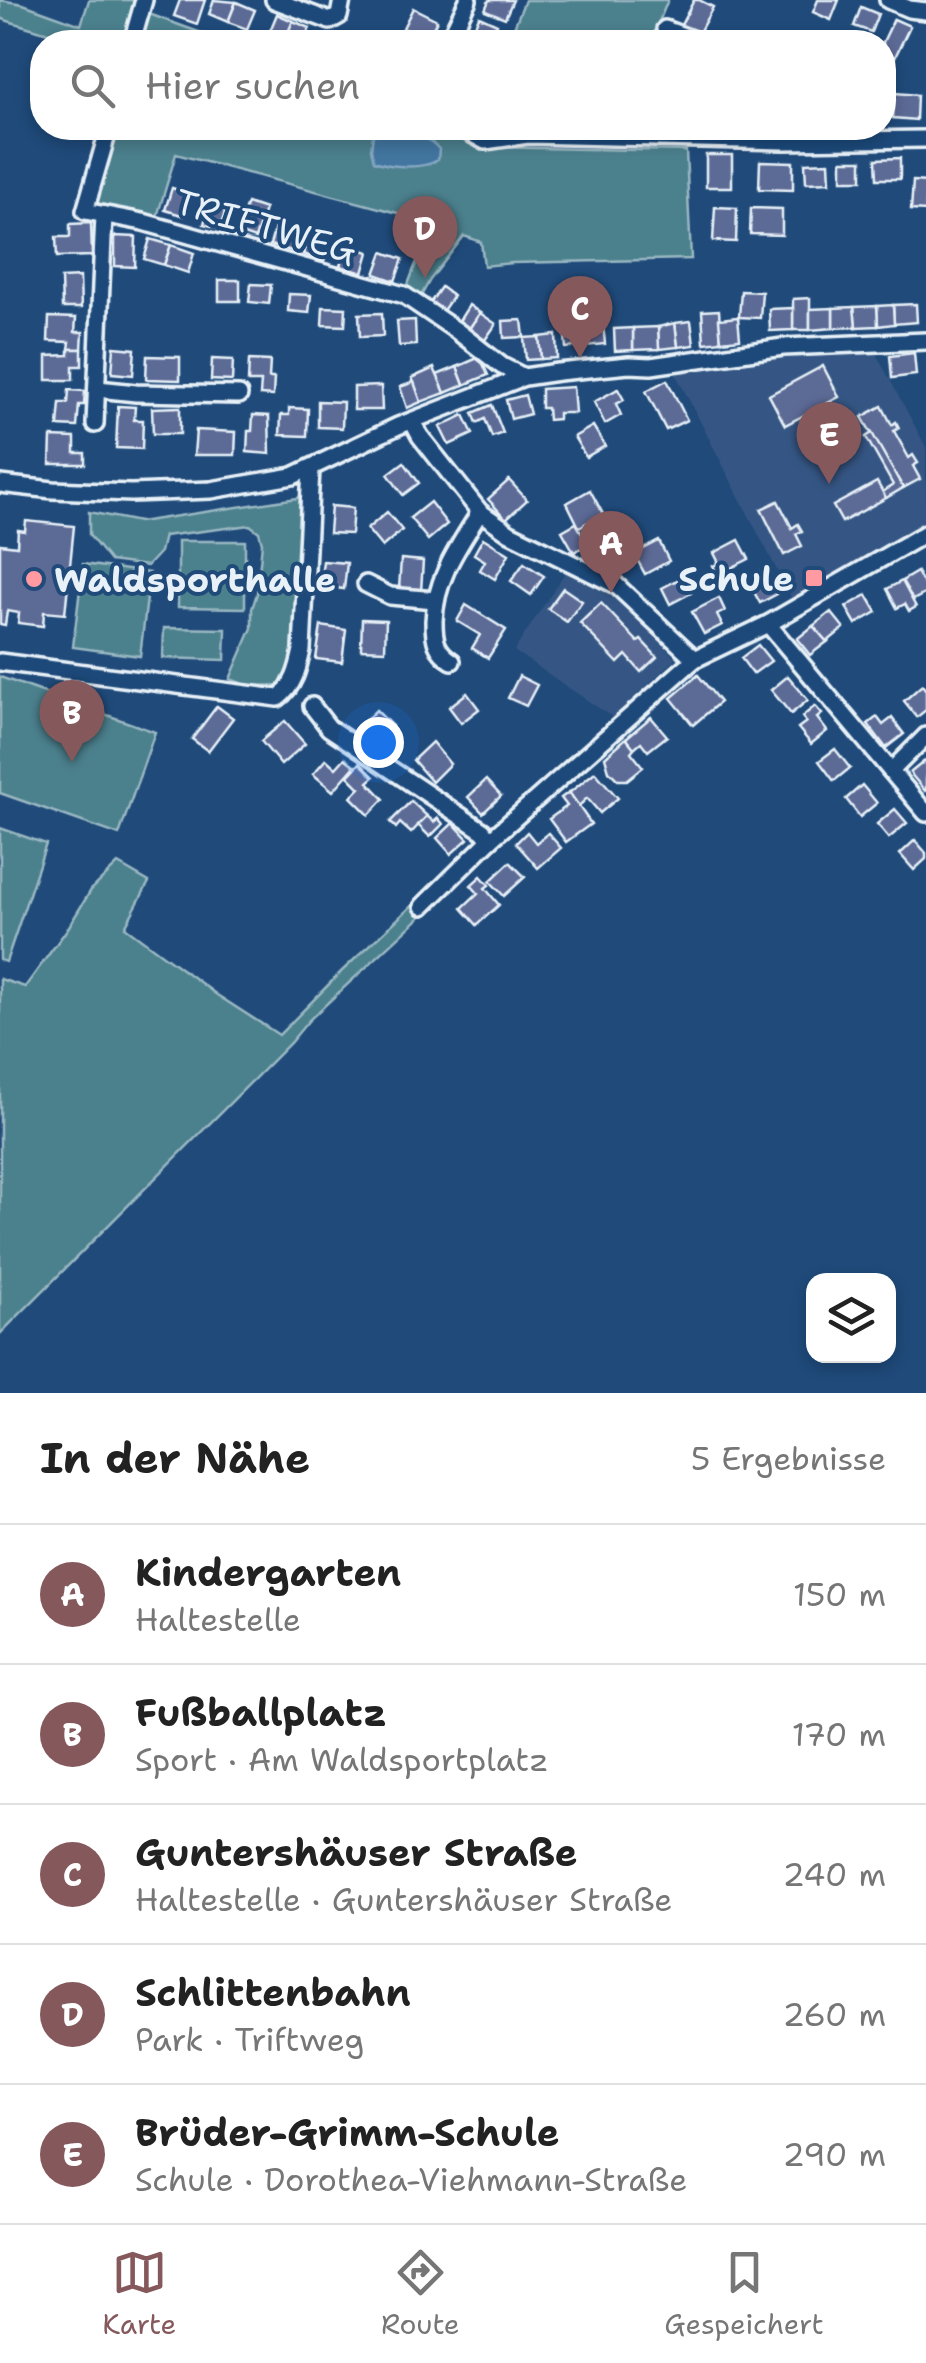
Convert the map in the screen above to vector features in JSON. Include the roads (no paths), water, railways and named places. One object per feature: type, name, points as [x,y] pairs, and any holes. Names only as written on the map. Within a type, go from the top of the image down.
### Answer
[{"type":"street","points":[[135,30],[144,0]]},
{"type":"street","points":[[274,0],[330,20],[338,16],[342,0]]},
{"type":"street","points":[[454,30],[468,0]]},
{"type":"street","points":[[888,0],[926,12]]},
{"type":"street","points":[[665,28],[670,30]]},
{"type":"street","points":[[896,138],[926,139]]},
{"type":"street","name":"TRIFTWEG","points":[[106,140],[86,211],[143,222],[404,295],[524,378]]},
{"type":"street","points":[[96,424],[104,215]]},
{"type":"street","points":[[0,484],[147,493],[212,490],[293,476],[412,421],[524,378],[593,368],[651,366],[783,346],[926,341]]},
{"type":"street","points":[[98,389],[239,395]]},
{"type":"street","points":[[412,421],[480,512],[510,534],[616,585],[695,659]]},
{"type":"street","points":[[0,662],[278,698],[284,695],[298,671],[302,650],[311,469]]},
{"type":"street","points":[[452,662],[436,644],[434,600],[449,561],[480,512]]},
{"type":"street","points":[[424,906],[490,840],[695,659],[768,624],[926,533]]},
{"type":"street","points":[[366,584],[390,596],[434,600]]},
{"type":"street","points":[[768,624],[926,814]]},
{"type":"street","points":[[312,706],[329,728],[483,830],[490,840]]},
{"type":"street","points":[[892,771],[926,736]]},
{"type":"place","name":"Schlittenbahn","points":[[425,278]]},
{"type":"place","name":"Guntershäuser Straße","points":[[580,358]]},
{"type":"place","name":"Brüder-Grimm-Schule","points":[[829,484]]},
{"type":"place","name":"Schule","points":[[814,578]]},
{"type":"place","name":"Waldsporthalle","points":[[34,579]]},
{"type":"place","name":"Kindergarten","points":[[611,593]]},
{"type":"place","name":"Fußballplatz","points":[[72,762]]}]
